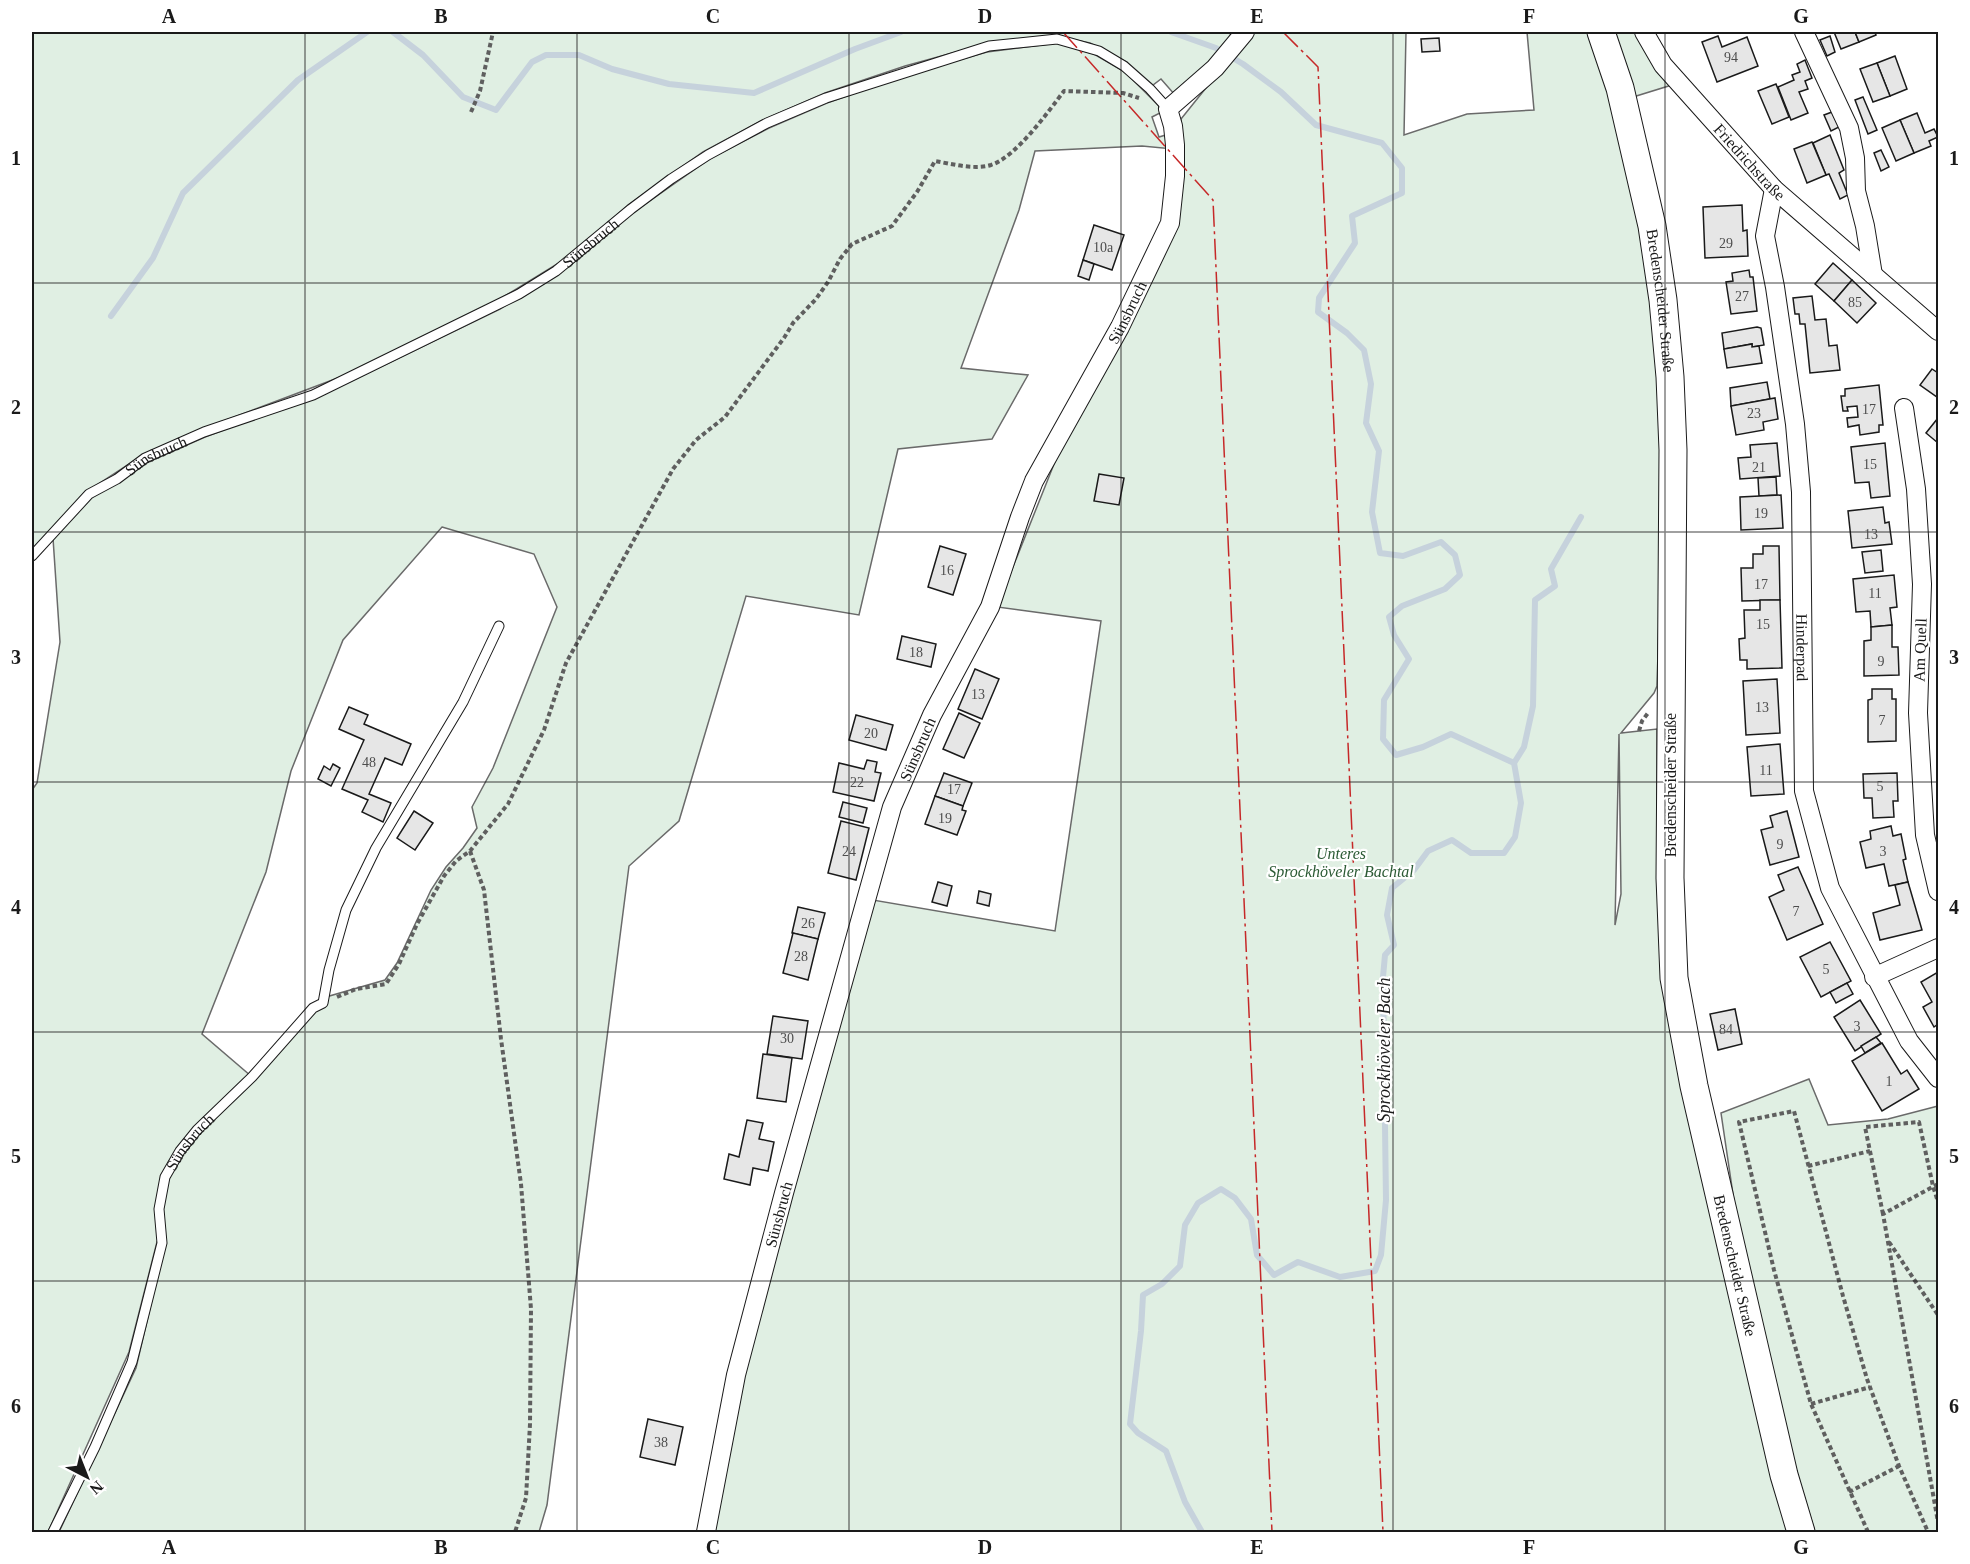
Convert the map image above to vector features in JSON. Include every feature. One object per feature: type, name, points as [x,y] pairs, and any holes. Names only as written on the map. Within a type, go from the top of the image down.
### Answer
[{"type":"main road","name":"Bredenscheider Straße","points":[[1601,32],[1620,88],[1652,226],[1663,300],[1670,377],[1673,450],[1670,878],[1674,978],[1678,1011],[1784,1475],[1801,1533]]},
{"type":"street","points":[[1167,107],[1215,68],[1245,32]]},
{"type":"street","name":"Friedrichstraße","points":[[1644,32],[1663,65],[1774,189],[1938,331]]},
{"type":"street","points":[[1804,32],[1849,128],[1855,158],[1856,191],[1865,226],[1873,275]]},
{"type":"street","name":"Sünsbruch","points":[[706,1533],[736,1375],[784,1193],[892,807],[933,715],[990,607],[1034,481],[1120,327],[1170,223],[1175,145],[1173,126],[1167,107]]},
{"type":"street","name":"Hinderpad","points":[[1774,189],[1765,236],[1775,287],[1795,424],[1801,492],[1804,791],[1830,888],[1909,1041],[1938,1078]]},
{"type":"street","name":"Am Quell","points":[[1904,408],[1916,489],[1922,584],[1918,713],[1925,835],[1938,891]]},
{"type":"street","points":[[1874,977],[1938,948]]},
{"type":"lane","name":"Sünsbruch","points":[[32,556],[89,494],[117,479],[145,458],[204,432],[313,395],[519,294],[556,271],[631,208],[670,179],[767,123],[826,98],[989,46],[1057,39],[1099,51],[1124,66],[1167,107]]},
{"type":"lane","points":[[323,1003],[329,970],[346,910],[393,818],[463,702],[499,626]]},
{"type":"lane","name":"Sünsbruch","points":[[53,1533],[95,1447],[132,1362],[162,1243],[159,1209],[165,1177],[180,1151],[197,1130],[252,1077],[314,1008],[323,1003]]},
{"type":"path","points":[[471,112],[480,91],[493,32]]},
{"type":"path","points":[[323,1003],[357,989],[386,984],[399,964],[417,924],[444,876],[456,861],[470,851],[508,804],[544,730],[566,663],[673,469],[696,440],[725,417],[793,323],[816,299],[840,259],[852,244],[892,226],[935,161],[963,166],[981,166],[1004,159],[1042,120],[1064,91],[1123,93],[1167,107]]},
{"type":"path","points":[[470,851],[484,890],[521,1184],[531,1309],[530,1424],[526,1498],[515,1533]]},
{"type":"path","points":[[1868,1533],[1811,1404],[1774,1270],[1739,1122],[1794,1111],[1843,1296],[1870,1387],[1899,1466],[1928,1533]]},
{"type":"path","points":[[1938,1202],[1919,1122],[1865,1127],[1883,1214],[1938,1522]]},
{"type":"path","points":[[1809,1166],[1870,1151]]},
{"type":"path","points":[[1883,1214],[1938,1184]]},
{"type":"path","points":[[1887,1239],[1938,1315]]},
{"type":"path","points":[[1811,1404],[1870,1387]]},
{"type":"path","points":[[1849,1492],[1899,1466]]},
{"type":"green space","points":[[32,32],[1225,32],[1237,36],[1175,95],[1161,79],[1153,85],[1127,62],[1090,43],[1056,36],[989,43],[905,66],[825,93],[761,121],[703,152],[628,205],[567,258],[495,302],[343,376],[208,427],[143,455],[86,492],[32,552]]},
{"type":"green space","name":"Unteres Sprockhöveler Bachtal","points":[[1251,32],[1406,32],[1404,135],[1467,114],[1534,110],[1527,32],[1588,32],[1630,147],[1650,294],[1664,453],[1657,686],[1654,693],[1621,733],[1657,729],[1657,875],[1790,1532],[705,1532],[739,1375],[873,900],[1055,931],[1101,621],[997,607],[1066,434],[1149,278],[1182,142],[1181,119]],"holes":[[[1619,734],[1621,894],[1615,925]]]},
{"type":"green space","points":[[1613,32],[1637,32],[1675,84],[1633,97]]},
{"type":"green space","points":[[1057,43],[1094,54],[1125,72],[1159,106],[1162,112],[1152,117],[1159,137],[1169,134],[1173,149],[1142,146],[1035,151],[1019,210],[961,368],[1028,375],[992,439],[898,449],[859,615],[746,596],[679,821],[629,866],[547,1505],[539,1532],[59,1532],[136,1368],[165,1244],[157,1242],[129,1352],[48,1532],[32,1532],[32,790],[37,783],[60,642],[53,538],[91,498],[146,463],[205,437],[347,383],[500,309],[573,263],[634,212],[711,158],[769,128],[827,103],[905,75],[987,52]],"holes":[[[442,527],[534,554],[557,607],[493,768],[472,807],[477,828],[431,890],[397,963],[385,980],[326,997],[251,1076],[202,1034],[266,872],[291,771],[343,640]]]},
{"type":"green space","points":[[1809,1079],[1828,1125],[1888,1119],[1938,1106],[1938,1532],[1815,1532],[1793,1460],[1738,1228],[1721,1113]]},
{"type":"building","points":[[1834,32],[1855,32],[1859,42],[1841,49]]},
{"type":"building","points":[[1855,32],[1875,32],[1876,35],[1859,42]]},
{"type":"building","points":[[1718,36],[1722,47],[1747,37],[1758,66],[1717,82],[1702,42]]},
{"type":"building","points":[[1830,36],[1835,52],[1827,56],[1820,40]]},
{"type":"building","points":[[1439,38],[1440,51],[1422,52],[1421,39]]},
{"type":"building","points":[[1895,56],[1907,89],[1890,96],[1877,63]]},
{"type":"building","points":[[1805,60],[1812,78],[1805,81],[1808,89],[1799,92],[1808,113],[1791,120],[1778,87],[1794,80],[1792,75],[1800,72],[1797,64]]},
{"type":"building","points":[[1877,63],[1890,96],[1873,102],[1860,69]]},
{"type":"building","points":[[1776,84],[1789,117],[1772,124],[1758,91]]},
{"type":"building","points":[[1863,97],[1877,130],[1868,134],[1855,100]]},
{"type":"building","points":[[1832,112],[1839,127],[1831,131],[1824,115]]},
{"type":"building","points":[[1917,113],[1925,133],[1934,129],[1938,137],[1929,141],[1931,146],[1914,153],[1900,120]]},
{"type":"building","points":[[1900,120],[1914,153],[1896,161],[1882,128]]},
{"type":"building","points":[[1830,135],[1844,170],[1839,173],[1848,195],[1840,199],[1829,174],[1826,175],[1813,143]]},
{"type":"building","points":[[1812,142],[1826,175],[1807,183],[1794,149]]},
{"type":"building","points":[[1881,150],[1889,167],[1881,171],[1874,153]]},
{"type":"building","points":[[1742,205],[1743,231],[1747,230],[1748,256],[1705,258],[1703,207]]},
{"type":"building","points":[[1094,225],[1124,235],[1112,270],[1083,260]]},
{"type":"building","points":[[1083,260],[1094,264],[1089,280],[1078,276]]},
{"type":"building","points":[[1833,263],[1852,280],[1834,301],[1815,284]]},
{"type":"building","points":[[1749,270],[1750,277],[1753,277],[1757,311],[1731,314],[1726,282],[1733,281],[1732,273]]},
{"type":"building","points":[[1852,280],[1876,303],[1857,323],[1834,301]]},
{"type":"building","points":[[1812,296],[1815,320],[1826,319],[1829,346],[1837,345],[1840,370],[1810,373],[1805,324],[1800,324],[1799,314],[1795,314],[1793,298]]},
{"type":"building","points":[[1761,328],[1764,345],[1752,347],[1752,344],[1724,349],[1722,333]]},
{"type":"building","points":[[1752,344],[1752,347],[1759,346],[1762,363],[1727,368],[1724,349]]},
{"type":"building","points":[[1932,369],[1938,373],[1937,397],[1920,385]]},
{"type":"building","points":[[1767,382],[1770,399],[1731,406],[1730,388]]},
{"type":"building","points":[[1879,385],[1883,425],[1879,425],[1879,432],[1860,435],[1859,425],[1848,427],[1847,418],[1858,417],[1857,406],[1847,407],[1848,411],[1843,411],[1841,396],[1845,396],[1845,389]]},
{"type":"building","points":[[1775,398],[1778,419],[1763,422],[1764,430],[1736,435],[1731,406]]},
{"type":"building","points":[[1938,418],[1938,443],[1926,433]]},
{"type":"building","points":[[1777,443],[1780,476],[1740,479],[1738,458],[1751,457],[1750,445]]},
{"type":"building","points":[[1885,443],[1890,496],[1871,498],[1869,482],[1855,483],[1851,447]]},
{"type":"building","points":[[1099,474],[1124,478],[1119,505],[1094,501]]},
{"type":"building","points":[[1776,477],[1777,495],[1759,496],[1758,478]]},
{"type":"building","points":[[1781,495],[1783,528],[1741,530],[1740,497]]},
{"type":"building","points":[[1883,507],[1885,523],[1889,522],[1892,544],[1852,548],[1848,511]]},
{"type":"building","points":[[940,546],[966,554],[953,595],[928,587]]},
{"type":"building","points":[[1763,546],[1779,546],[1780,600],[1742,601],[1741,568],[1753,568],[1753,554],[1763,554]]},
{"type":"building","points":[[1881,550],[1883,571],[1865,573],[1862,552]]},
{"type":"building","points":[[1894,575],[1897,607],[1890,608],[1892,625],[1871,627],[1870,611],[1856,612],[1853,579]]},
{"type":"building","points":[[1760,600],[1780,600],[1782,668],[1747,669],[1747,660],[1740,660],[1739,639],[1745,638],[1744,610],[1760,610]]},
{"type":"building","points":[[1892,625],[1892,647],[1898,647],[1899,675],[1864,676],[1864,641],[1871,640],[1871,627]]},
{"type":"building","points":[[902,636],[936,644],[931,667],[897,659]]},
{"type":"building","points":[[975,669],[999,679],[982,719],[958,709]]},
{"type":"building","points":[[1777,679],[1780,733],[1746,735],[1743,681]]},
{"type":"building","points":[[1872,689],[1892,689],[1892,699],[1896,699],[1896,741],[1868,742],[1868,700],[1872,699]]},
{"type":"building","points":[[349,707],[368,715],[364,724],[411,744],[402,765],[385,758],[369,794],[391,803],[383,822],[362,812],[368,800],[342,789],[364,740],[339,729]]},
{"type":"building","points":[[959,713],[980,723],[964,758],[943,749]]},
{"type":"building","points":[[856,715],[893,725],[886,750],[849,740]]},
{"type":"building","points":[[1780,744],[1784,794],[1751,796],[1747,747]]},
{"type":"building","points":[[867,760],[877,762],[875,772],[881,773],[874,801],[833,792],[839,763],[864,769]]},
{"type":"building","points":[[333,764],[340,768],[331,786],[318,779],[324,766],[330,770]]},
{"type":"building","points":[[944,773],[972,783],[963,806],[935,796]]},
{"type":"building","points":[[1897,773],[1898,801],[1893,801],[1894,817],[1873,818],[1872,798],[1864,798],[1863,774]]},
{"type":"building","points":[[935,796],[963,806],[962,810],[966,811],[957,835],[925,824]]},
{"type":"building","points":[[843,802],[867,808],[863,823],[839,817]]},
{"type":"building","points":[[414,811],[433,823],[415,850],[397,838]]},
{"type":"building","points":[[1787,811],[1799,857],[1770,865],[1761,830],[1773,827],[1770,816]]},
{"type":"building","points":[[841,821],[869,828],[856,880],[828,873]]},
{"type":"building","points":[[1891,826],[1893,836],[1901,834],[1908,882],[1889,886],[1884,864],[1866,868],[1860,842],[1871,839],[1870,831]]},
{"type":"building","points":[[1798,867],[1823,924],[1787,940],[1769,897],[1784,890],[1778,875]]},
{"type":"building","points":[[938,882],[952,886],[947,906],[932,902]]},
{"type":"building","points":[[1908,882],[1922,930],[1880,940],[1873,913],[1900,905],[1895,885]]},
{"type":"building","points":[[979,891],[991,894],[989,906],[977,903]]},
{"type":"building","points":[[798,907],[825,913],[818,939],[792,933]]},
{"type":"building","points":[[793,933],[818,939],[808,980],[783,973]]},
{"type":"building","points":[[1830,942],[1851,981],[1821,997],[1800,957]]},
{"type":"building","points":[[1938,972],[1938,1024],[1934,1027],[1923,1007],[1932,1002],[1921,982]]},
{"type":"building","points":[[1847,983],[1853,994],[1836,1003],[1830,992]]},
{"type":"building","points":[[1860,1000],[1881,1034],[1855,1051],[1834,1017]]},
{"type":"building","points":[[1735,1009],[1742,1044],[1718,1050],[1710,1014]]},
{"type":"building","points":[[773,1016],[808,1021],[802,1059],[767,1054]]},
{"type":"building","points":[[1876,1037],[1881,1043],[1865,1053],[1861,1046]]},
{"type":"building","points":[[1882,1043],[1901,1074],[1907,1070],[1919,1089],[1882,1111],[1852,1061]]},
{"type":"building","points":[[763,1054],[792,1058],[786,1102],[757,1098]]},
{"type":"building","points":[[747,1120],[763,1123],[759,1139],[774,1142],[768,1171],[753,1168],[750,1185],[724,1179],[729,1154],[739,1157]]},
{"type":"building","points":[[648,1419],[683,1427],[675,1465],[640,1457]]},
{"type":"waterway","points":[[111,316],[153,258],[183,193],[298,80],[367,32]]},
{"type":"waterway","name":"Sprockhöveler Bach","points":[[393,32],[423,55],[463,97],[496,110],[532,62],[546,55],[579,55],[612,69],[669,84],[754,93],[855,49],[901,32]]},
{"type":"waterway","name":"Sprockhöveler Bach","points":[[1171,32],[1216,48],[1243,64],[1281,92],[1316,125],[1382,143],[1402,168],[1402,193],[1352,216],[1355,243],[1319,298],[1318,312],[1347,333],[1364,350],[1371,384],[1366,423],[1379,451],[1372,512],[1380,553],[1403,556],[1441,542],[1455,555],[1460,575],[1445,589],[1402,606],[1389,617],[1394,635],[1409,659],[1384,700],[1383,739],[1396,755],[1423,747],[1451,734],[1514,763],[1521,803],[1515,837],[1504,853],[1471,853],[1452,840],[1428,851],[1414,870],[1392,888],[1387,915],[1394,945],[1385,955],[1383,977],[1386,1200],[1381,1255],[1375,1271],[1340,1277],[1298,1262],[1274,1275],[1257,1255],[1251,1219],[1235,1198],[1221,1189],[1198,1203],[1185,1225],[1180,1266],[1162,1284],[1143,1295],[1130,1424],[1138,1433],[1166,1451],[1185,1502],[1202,1532]]},
{"type":"waterway","points":[[1514,763],[1524,747],[1533,706],[1535,600],[1555,586],[1551,569],[1581,517]]},
{"type":"power","points":[[1063,32],[1213,200],[1272,1532]]},
{"type":"power","points":[[1283,32],[1318,67],[1383,1532]]}]
